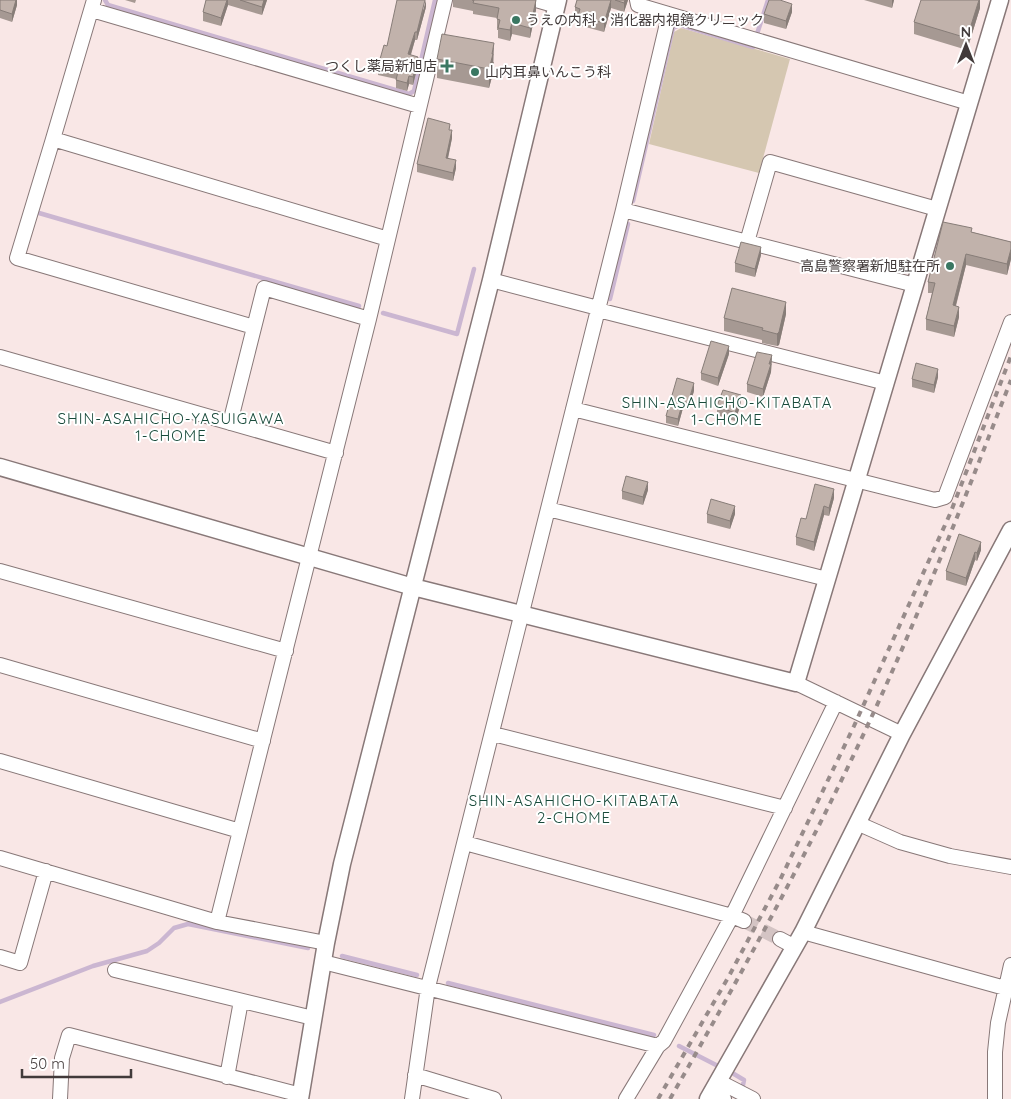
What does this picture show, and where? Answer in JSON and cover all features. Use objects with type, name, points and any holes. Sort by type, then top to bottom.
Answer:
[{"type":"street","points":[[218,922],[369,319],[444,0]]},
{"type":"street","points":[[60,1099],[62,1058],[69,1035],[301,1097],[326,943],[342,864],[491,280],[558,3],[536,0]]},
{"type":"street","points":[[637,0],[638,5],[669,15],[969,104]]},
{"type":"street","points":[[796,683],[1000,0]]},
{"type":"street","points":[[254,327],[17,258],[93,5],[419,106]]},
{"type":"street","points":[[412,1099],[428,987],[623,210],[669,15]]},
{"type":"street","points":[[53,139],[388,239]]},
{"type":"street","points":[[747,242],[770,162],[937,209]]},
{"type":"street","points":[[623,210],[915,285]]},
{"type":"street","points":[[491,280],[886,383]]},
{"type":"street","points":[[230,423],[264,288],[369,319]]},
{"type":"street","points":[[573,409],[935,500],[945,496],[1011,322]]},
{"type":"street","points":[[0,357],[336,453]]},
{"type":"street","points":[[0,467],[413,587],[796,683],[902,734]]},
{"type":"street","points":[[548,509],[827,579]]},
{"type":"street","points":[[753,1099],[716,1091],[803,932],[902,734],[1011,530]]},
{"type":"street","points":[[0,571],[286,651]]},
{"type":"street","points":[[0,665],[263,741]]},
{"type":"street","points":[[626,1099],[658,1046],[664,1041],[738,919],[785,808],[836,702]]},
{"type":"street","points":[[493,734],[785,808]]},
{"type":"street","points":[[0,761],[240,831]]},
{"type":"street","points":[[857,823],[900,842],[950,856],[1011,866]]},
{"type":"street","points":[[465,843],[738,919]]},
{"type":"street","points":[[0,858],[218,922],[326,943]]},
{"type":"street","points":[[0,957],[20,962],[46,872]]},
{"type":"street","points":[[803,932],[1005,988]]},
{"type":"street","points":[[780,939],[795,947]]},
{"type":"street","points":[[323,962],[658,1046]]},
{"type":"street","points":[[995,1099],[995,1052],[998,1023],[1011,965]]},
{"type":"street","points":[[115,970],[313,1018]]},
{"type":"street","points":[[227,1077],[242,1001]]},
{"type":"street","points":[[415,1075],[494,1099]]},
{"type":"shaded area","points":[[681,28],[790,59],[759,173],[649,144],[674,32]]},
{"type":"building","points":[[0,0],[16,0],[12,14],[0,10]]},
{"type":"building","points":[[206,0],[227,0],[221,18],[203,12]]},
{"type":"building","points":[[240,0],[264,0],[262,7]]},
{"type":"building","points":[[397,0],[425,0],[417,32],[415,32],[408,54],[418,57],[413,77],[409,76],[407,83],[396,80],[398,72],[378,66],[384,45],[387,46]]},
{"type":"building","name":"うえの内科・消化器内視鏡クリニック","points":[[474,0],[536,0],[530,28],[512,23],[510,30],[498,28],[500,20],[497,19],[499,8],[473,3]]},
{"type":"building","points":[[577,0],[611,0],[604,23],[578,16],[580,9],[575,7]]},
{"type":"building","points":[[769,0],[780,0],[792,4],[786,21],[764,14]]},
{"type":"building","points":[[921,0],[979,0],[967,38],[914,22]]},
{"type":"building","points":[[442,34],[494,43],[489,69],[437,59]]},
{"type":"building","points":[[428,118],[450,124],[449,130],[452,130],[446,158],[456,160],[453,173],[417,164]]},
{"type":"building","points":[[943,222],[972,228],[971,232],[1011,242],[1007,264],[966,254],[953,305],[959,307],[954,326],[926,319],[935,283],[928,282]]},
{"type":"building","points":[[741,242],[761,247],[755,269],[735,263]]},
{"type":"building","points":[[732,288],[786,302],[779,332],[777,334],[762,330],[763,328],[724,318]]},
{"type":"building","points":[[711,341],[729,346],[718,378],[701,373]]},
{"type":"building","points":[[757,352],[772,355],[763,389],[747,384]]},
{"type":"building","points":[[916,363],[938,369],[934,385],[912,379]]},
{"type":"building","points":[[677,378],[694,383],[688,403],[683,401],[678,419],[666,416]]},
{"type":"building","points":[[723,390],[741,395],[735,413],[717,406]]},
{"type":"building","points":[[626,476],[648,482],[643,497],[622,491]]},
{"type":"building","points":[[815,484],[834,489],[829,508],[824,506],[814,542],[796,537],[801,518],[806,519]]},
{"type":"building","points":[[711,499],[735,506],[730,521],[707,514]]},
{"type":"building","points":[[959,534],[981,542],[977,553],[975,552],[966,578],[946,571]]},
{"type":"waterway","points":[[105,0],[108,5],[409,94],[414,91],[435,0]]},
{"type":"waterway","points":[[757,34],[768,0]]},
{"type":"waterway","points":[[633,201],[673,28],[680,25],[753,47]]},
{"type":"waterway","points":[[39,213],[359,306]]},
{"type":"waterway","points":[[610,299],[628,224]]},
{"type":"waterway","points":[[383,313],[457,334],[474,269]]},
{"type":"waterway","points":[[0,1002],[93,966],[147,951],[159,943],[174,928],[188,924],[308,948]]},
{"type":"waterway","points":[[342,956],[417,975]]},
{"type":"waterway","points":[[448,983],[654,1035]]},
{"type":"waterway","points":[[679,1046],[718,1066]]},
{"type":"waterway","points":[[734,1074],[744,1080],[742,1090]]},
{"type":"tunnel","points":[[744,921],[780,939]]},
{"type":"railway","points":[[658,1099],[729,976],[780,880],[854,726],[950,514],[1011,356]]},
{"type":"railway","points":[[670,1099],[771,917],[843,778],[923,601],[1011,380]]},
{"type":"place","name":"うえの内科・消化器内視鏡クリニック","points":[[516,20]]},
{"type":"place","name":"つくし薬局新旭店","points":[[447,66]]},
{"type":"place","name":"山内耳鼻いんこう科","points":[[475,72]]},
{"type":"place","name":"高島警察署新旭駐在所","points":[[950,266]]},
{"type":"district","name":"SHIN-ASAHICHO-KITABATA 1-CHOME","points":[[727,410]]},
{"type":"district","name":"SHIN-ASAHICHO-YASUIGAWA 1-CHOME","points":[[171,426]]},
{"type":"district","name":"SHIN-ASAHICHO-KITABATA 2-CHOME","points":[[574,808]]}]
